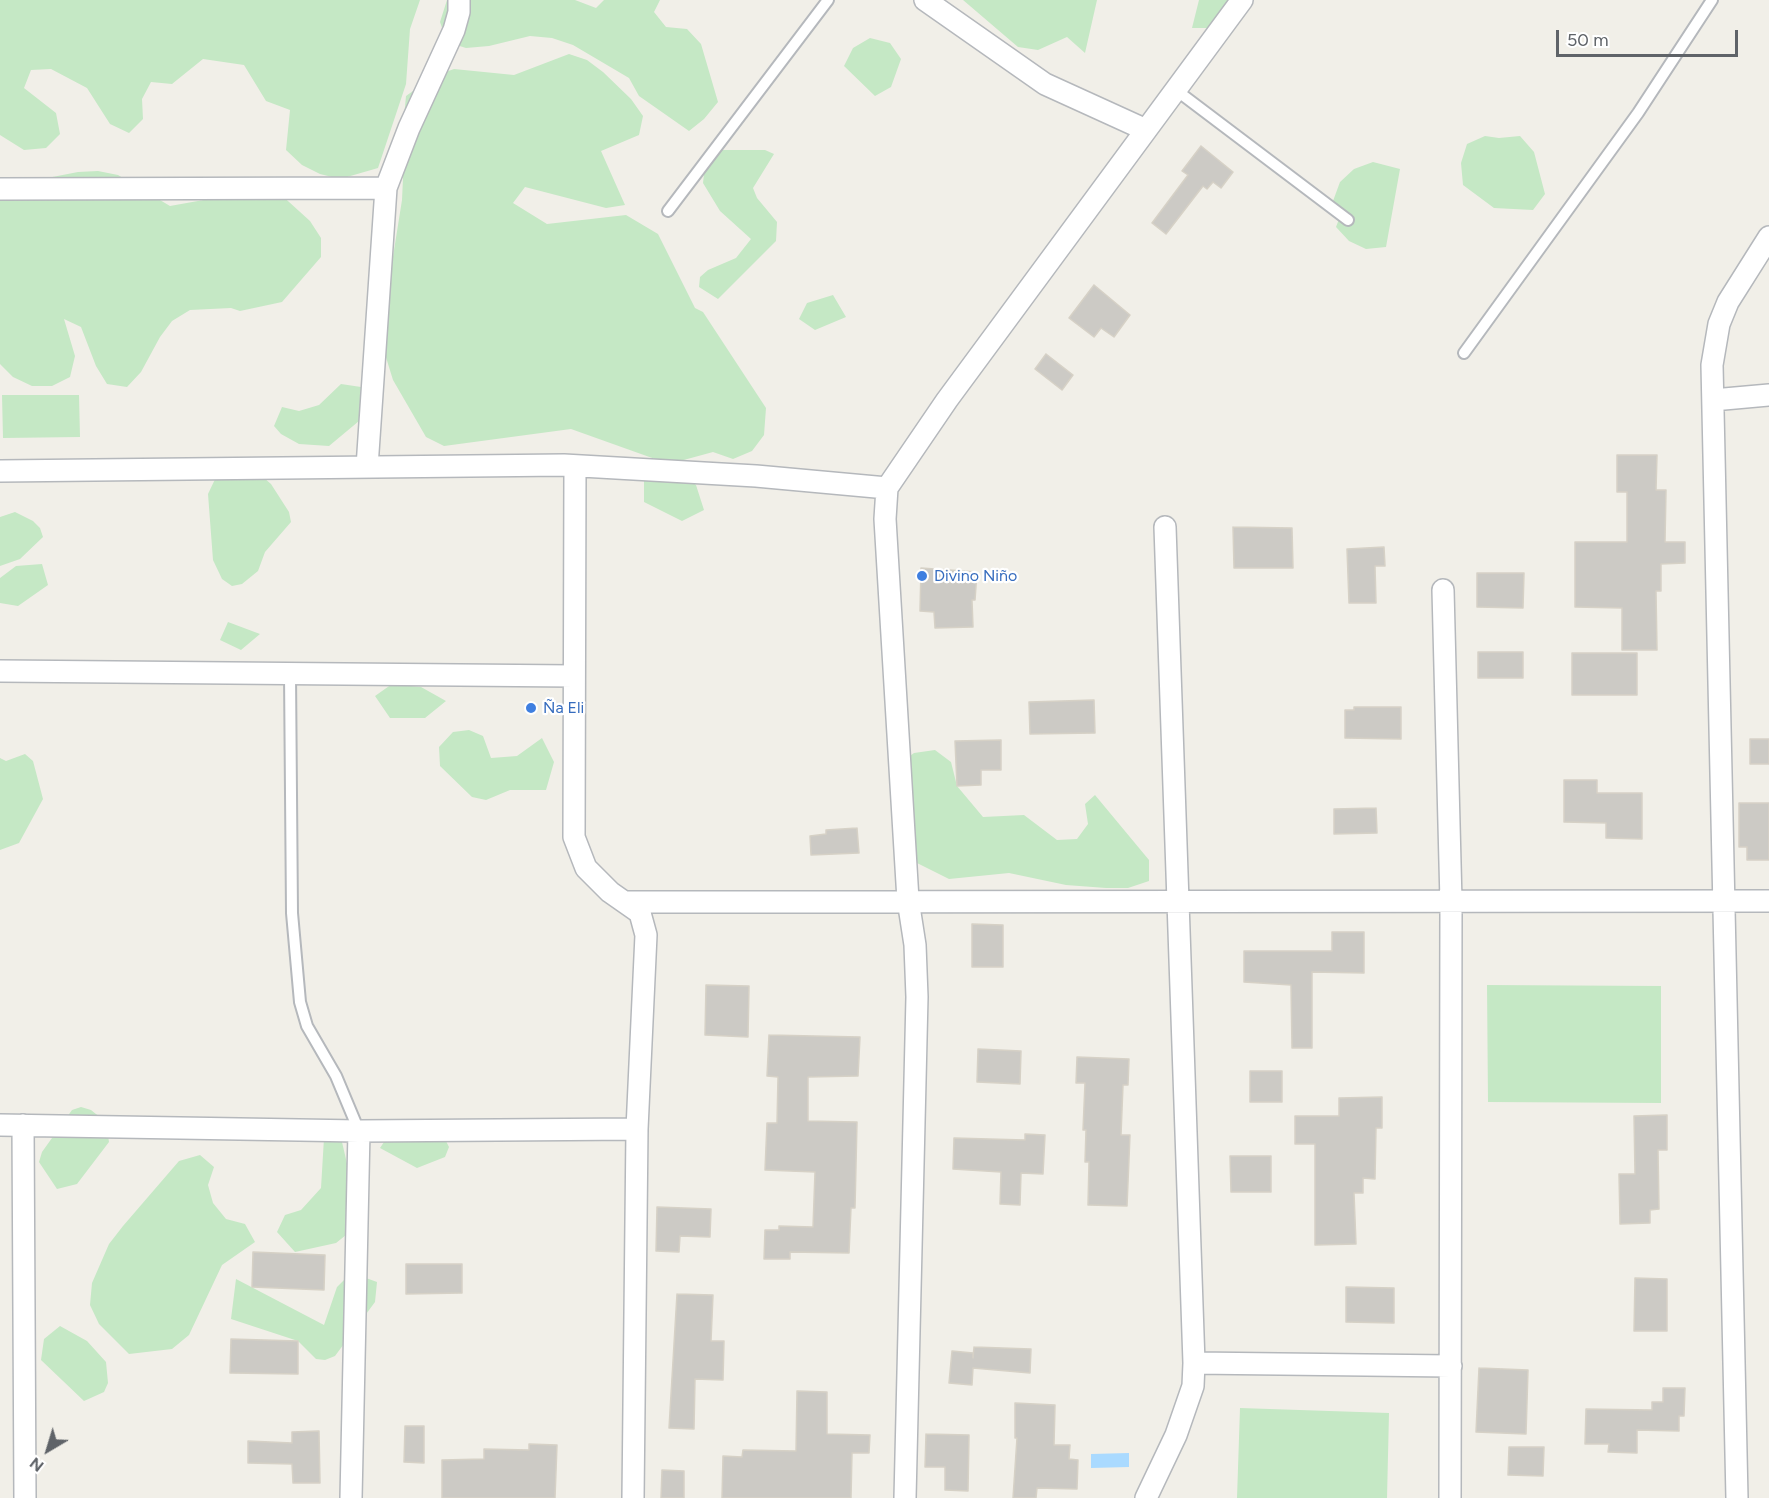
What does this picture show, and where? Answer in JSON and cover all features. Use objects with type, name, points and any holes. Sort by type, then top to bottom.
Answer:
[{"type":"street","points":[[367,467],[386,188],[409,128],[454,30],[459,12],[459,0]]},
{"type":"street","points":[[925,0],[1045,84],[1146,130]]},
{"type":"street","points":[[905,1498],[917,997],[915,945],[908,900],[885,519],[889,486],[947,400],[1242,0]]},
{"type":"street","points":[[0,189],[386,188]]},
{"type":"street","points":[[1737,1498],[1712,364],[1719,324],[1728,302],[1769,237]]},
{"type":"street","points":[[1713,400],[1769,395]]},
{"type":"street","points":[[0,471],[575,466],[889,486]]},
{"type":"street","points":[[575,466],[574,837],[579,854],[591,874],[610,892],[640,913],[646,935],[637,1129],[633,1498]]},
{"type":"street","points":[[1146,1498],[1176,1435],[1193,1386],[1194,1363],[1165,527]]},
{"type":"street","points":[[1443,590],[1451,902],[1450,1498]]},
{"type":"street","points":[[0,671],[574,676]]},
{"type":"street","points":[[627,902],[1769,901]]},
{"type":"street","points":[[0,1125],[359,1131],[637,1129]]},
{"type":"street","points":[[23,1125],[25,1498]]},
{"type":"street","points":[[351,1498],[359,1131]]},
{"type":"street","points":[[1194,1363],[1450,1366]]},
{"type":"lane","points":[[668,211],[828,0]]},
{"type":"lane","points":[[1464,352],[1638,113],[1712,0]]},
{"type":"lane","points":[[1176,90],[1348,220]]},
{"type":"lane","points":[[290,674],[292,913],[300,1002],[307,1026],[336,1076],[359,1131]]},
{"type":"green space","points":[[0,0],[420,0],[410,29],[406,84],[378,168],[340,179],[320,174],[302,165],[286,150],[290,110],[266,101],[244,65],[203,59],[172,84],[151,82],[142,99],[143,119],[129,133],[110,124],[87,88],[51,69],[31,70],[24,88],[56,113],[60,134],[46,148],[24,150],[0,135]]},
{"type":"green space","points":[[447,0],[575,0],[596,8],[604,0],[660,0],[654,12],[666,27],[687,29],[701,44],[718,102],[704,119],[689,131],[639,96],[629,78],[573,45],[552,38],[530,36],[489,46],[466,48],[447,42],[440,22]]},
{"type":"green space","points":[[963,0],[1097,0],[1085,53],[1067,37],[1038,50],[1018,47]]},
{"type":"green space","points":[[1199,0],[1233,0],[1221,28],[1192,28]]},
{"type":"green space","points":[[870,38],[890,43],[901,59],[891,87],[875,96],[844,66],[853,48]]},
{"type":"green space","points":[[569,54],[587,60],[603,72],[631,99],[643,116],[639,135],[601,151],[625,205],[606,208],[525,187],[513,203],[547,224],[626,215],[658,234],[695,308],[703,312],[766,408],[764,435],[752,451],[733,459],[713,452],[669,464],[571,429],[444,446],[426,437],[393,380],[380,338],[402,200],[403,178],[399,169],[406,96],[434,76],[454,69],[514,75]]},
{"type":"green space","points":[[1485,136],[1499,138],[1520,136],[1534,152],[1545,194],[1533,210],[1494,208],[1463,185],[1461,163],[1467,144]]},
{"type":"green space","points":[[722,150],[765,150],[774,154],[753,188],[757,198],[777,222],[776,241],[718,299],[699,287],[700,277],[708,270],[736,258],[751,239],[720,211],[703,183],[705,165]]},
{"type":"green space","points":[[1373,162],[1400,169],[1386,247],[1366,249],[1349,241],[1336,227],[1339,219],[1333,201],[1340,182],[1354,169]]},
{"type":"green space","points":[[98,171],[118,175],[170,206],[209,199],[247,182],[267,182],[310,221],[321,238],[321,257],[282,302],[240,311],[231,308],[190,310],[172,321],[160,337],[141,372],[127,387],[107,384],[96,366],[81,327],[64,319],[75,356],[70,377],[52,386],[32,386],[13,377],[0,364],[0,200],[17,188],[37,180],[78,172]]},
{"type":"green space","points":[[833,295],[846,317],[815,330],[799,319],[807,303]]},
{"type":"green space","points":[[341,384],[361,387],[359,421],[329,446],[299,444],[281,434],[274,426],[282,407],[299,411],[319,405]]},
{"type":"green space","points":[[2,395],[79,395],[80,437],[3,438]]},
{"type":"green space","points":[[249,465],[271,484],[289,512],[291,522],[265,552],[258,571],[242,584],[232,586],[222,579],[213,560],[208,494],[217,475]]},
{"type":"green space","points":[[675,469],[696,485],[704,510],[682,521],[644,502],[644,477]]},
{"type":"green space","points":[[15,512],[33,521],[40,528],[43,537],[20,559],[0,566],[0,517]]},
{"type":"green space","points":[[42,564],[48,585],[18,606],[0,603],[0,578],[16,566]]},
{"type":"green space","points":[[228,622],[260,634],[241,650],[220,640]]},
{"type":"green space","points":[[392,684],[421,687],[446,701],[425,718],[390,718],[375,696]]},
{"type":"green space","points":[[469,730],[483,736],[491,758],[517,756],[542,738],[554,762],[546,790],[510,790],[486,800],[472,797],[440,766],[439,747],[453,732]]},
{"type":"green space","points":[[935,750],[951,762],[957,786],[983,817],[1024,815],[1057,840],[1077,839],[1088,824],[1085,804],[1095,795],[1149,860],[1149,881],[1128,888],[1106,888],[1066,885],[1009,873],[949,879],[915,862],[897,765],[914,753]]},
{"type":"green space","points":[[25,754],[33,761],[43,799],[19,843],[0,850],[0,758],[6,761]]},
{"type":"green space","points":[[1487,985],[1661,986],[1661,1103],[1488,1102]]},
{"type":"green space","points":[[81,1107],[91,1110],[106,1122],[109,1142],[77,1184],[57,1189],[39,1162],[42,1152],[72,1110]]},
{"type":"green space","points":[[442,1133],[449,1147],[445,1157],[417,1168],[380,1148],[386,1139]]},
{"type":"green space","points":[[324,1138],[342,1142],[355,1198],[351,1231],[336,1243],[295,1252],[277,1232],[285,1215],[301,1210],[321,1188]]},
{"type":"green space","points":[[200,1155],[214,1167],[208,1185],[213,1203],[226,1219],[245,1224],[255,1242],[222,1265],[189,1335],[172,1349],[129,1354],[99,1324],[90,1305],[92,1283],[109,1244],[123,1226],[179,1161]]},
{"type":"green space","points":[[366,1278],[377,1282],[375,1302],[335,1356],[325,1360],[316,1359],[298,1341],[231,1319],[236,1279],[324,1325],[337,1287],[344,1280]]},
{"type":"green space","points":[[60,1326],[87,1341],[106,1362],[108,1383],[104,1392],[84,1401],[41,1360],[44,1339]]},
{"type":"green space","points":[[1240,1408],[1389,1413],[1387,1498],[1237,1498]]},
{"type":"water","points":[[1129,1453],[1129,1467],[1091,1468],[1091,1454]]},
{"type":"building","points":[[1201,146],[1233,172],[1221,188],[1213,182],[1207,189],[1203,186],[1166,234],[1152,223],[1188,175],[1182,171]]},
{"type":"building","points":[[1094,285],[1130,315],[1114,337],[1101,328],[1094,337],[1069,318]]},
{"type":"building","points":[[1046,354],[1073,375],[1062,390],[1035,369]]},
{"type":"building","points":[[1617,455],[1657,455],[1656,490],[1666,490],[1665,542],[1685,542],[1685,563],[1661,564],[1661,591],[1656,591],[1657,650],[1622,650],[1622,608],[1575,607],[1575,542],[1627,542],[1627,492],[1617,492]]},
{"type":"building","points":[[1233,527],[1292,528],[1293,568],[1234,568]]},
{"type":"building","points":[[1384,547],[1385,566],[1375,566],[1376,603],[1349,603],[1347,549]]},
{"type":"building","points":[[921,568],[977,572],[975,600],[972,600],[973,627],[935,628],[934,612],[920,611]]},
{"type":"building","points":[[1477,573],[1524,573],[1523,608],[1477,607]]},
{"type":"building","points":[[1478,652],[1523,652],[1523,678],[1478,678]]},
{"type":"building","points":[[1572,653],[1637,653],[1637,695],[1572,695]]},
{"type":"building","points":[[1094,700],[1095,733],[1030,734],[1029,702]]},
{"type":"building","points":[[1354,707],[1401,707],[1401,739],[1345,738],[1345,710],[1354,710]]},
{"type":"building","points":[[1750,739],[1769,739],[1769,764],[1750,764]]},
{"type":"building","points":[[1001,740],[1001,770],[981,770],[981,785],[957,786],[955,741]]},
{"type":"building","points":[[1564,780],[1597,780],[1597,793],[1642,793],[1642,839],[1606,838],[1606,823],[1564,822]]},
{"type":"building","points":[[1739,803],[1769,803],[1769,860],[1747,860],[1747,847],[1739,847]]},
{"type":"building","points":[[1376,808],[1377,833],[1334,834],[1334,809]]},
{"type":"building","points":[[857,828],[859,853],[811,855],[810,836],[826,834],[826,830]]},
{"type":"building","points":[[972,924],[1003,925],[1003,967],[972,967]]},
{"type":"building","points":[[1332,932],[1364,932],[1364,973],[1312,972],[1312,1048],[1292,1048],[1291,985],[1244,982],[1244,951],[1332,951]]},
{"type":"building","points":[[706,985],[749,986],[748,1037],[705,1035]]},
{"type":"building","points":[[769,1035],[860,1037],[858,1076],[808,1077],[808,1121],[857,1122],[855,1208],[851,1208],[849,1253],[790,1252],[790,1259],[764,1259],[765,1230],[779,1230],[779,1226],[813,1227],[815,1172],[765,1170],[767,1123],[777,1123],[778,1077],[767,1076]]},
{"type":"building","points":[[978,1049],[1021,1051],[1020,1084],[977,1082]]},
{"type":"building","points":[[1077,1057],[1129,1059],[1128,1085],[1123,1085],[1121,1135],[1130,1135],[1127,1206],[1088,1205],[1089,1162],[1085,1162],[1086,1130],[1083,1130],[1085,1083],[1076,1083]]},
{"type":"building","points":[[1250,1071],[1282,1071],[1282,1102],[1250,1102]]},
{"type":"building","points":[[1382,1097],[1382,1128],[1376,1128],[1375,1179],[1363,1178],[1363,1193],[1354,1193],[1356,1244],[1315,1245],[1315,1144],[1295,1144],[1295,1116],[1339,1116],[1339,1098]]},
{"type":"building","points":[[1667,1115],[1667,1150],[1658,1150],[1659,1209],[1650,1210],[1650,1223],[1620,1224],[1619,1174],[1635,1174],[1634,1116]]},
{"type":"building","points":[[1025,1134],[1045,1135],[1043,1174],[1021,1173],[1020,1205],[1000,1204],[1001,1172],[953,1169],[954,1138],[1025,1140]]},
{"type":"building","points":[[1230,1156],[1271,1156],[1271,1192],[1231,1192]]},
{"type":"building","points":[[657,1207],[711,1209],[710,1237],[680,1236],[679,1252],[656,1251]]},
{"type":"building","points":[[253,1252],[325,1255],[324,1290],[252,1287]]},
{"type":"building","points":[[406,1264],[462,1264],[462,1293],[406,1294]]},
{"type":"building","points":[[1635,1278],[1667,1279],[1667,1331],[1634,1331]]},
{"type":"building","points":[[1346,1287],[1394,1288],[1394,1323],[1346,1322]]},
{"type":"building","points":[[677,1294],[713,1295],[711,1341],[724,1341],[723,1380],[695,1379],[694,1429],[669,1428]]},
{"type":"building","points":[[231,1339],[298,1341],[298,1374],[230,1373]]},
{"type":"building","points":[[974,1347],[1031,1349],[1030,1373],[973,1368],[972,1385],[949,1383],[952,1351],[973,1353],[973,1358]]},
{"type":"building","points":[[1479,1368],[1528,1370],[1526,1434],[1476,1432]]},
{"type":"building","points":[[1663,1388],[1685,1388],[1684,1416],[1679,1416],[1679,1431],[1637,1430],[1637,1453],[1608,1452],[1609,1444],[1585,1444],[1586,1409],[1652,1410],[1652,1402],[1663,1402]]},
{"type":"building","points":[[797,1391],[827,1392],[827,1434],[870,1435],[869,1453],[852,1453],[851,1498],[722,1498],[723,1456],[742,1457],[743,1450],[796,1451]]},
{"type":"building","points":[[1015,1403],[1055,1405],[1054,1445],[1070,1445],[1069,1459],[1078,1460],[1077,1489],[1037,1488],[1036,1498],[1013,1498],[1017,1438],[1015,1438]]},
{"type":"building","points":[[405,1426],[424,1426],[424,1463],[404,1462]]},
{"type":"building","points":[[319,1431],[320,1483],[293,1483],[292,1464],[248,1463],[248,1441],[292,1443],[292,1432]]},
{"type":"building","points":[[926,1434],[969,1435],[968,1491],[945,1490],[945,1467],[925,1467]]},
{"type":"building","points":[[529,1444],[557,1445],[555,1498],[442,1498],[442,1460],[484,1459],[484,1449],[529,1450]]},
{"type":"building","points":[[1509,1447],[1544,1447],[1543,1476],[1508,1475]]},
{"type":"building","points":[[662,1470],[684,1471],[684,1498],[661,1498]]},
{"type":"place","name":"Divino Niño","points":[[922,576]]},
{"type":"place","name":"Ña Eli","points":[[531,708]]}]
